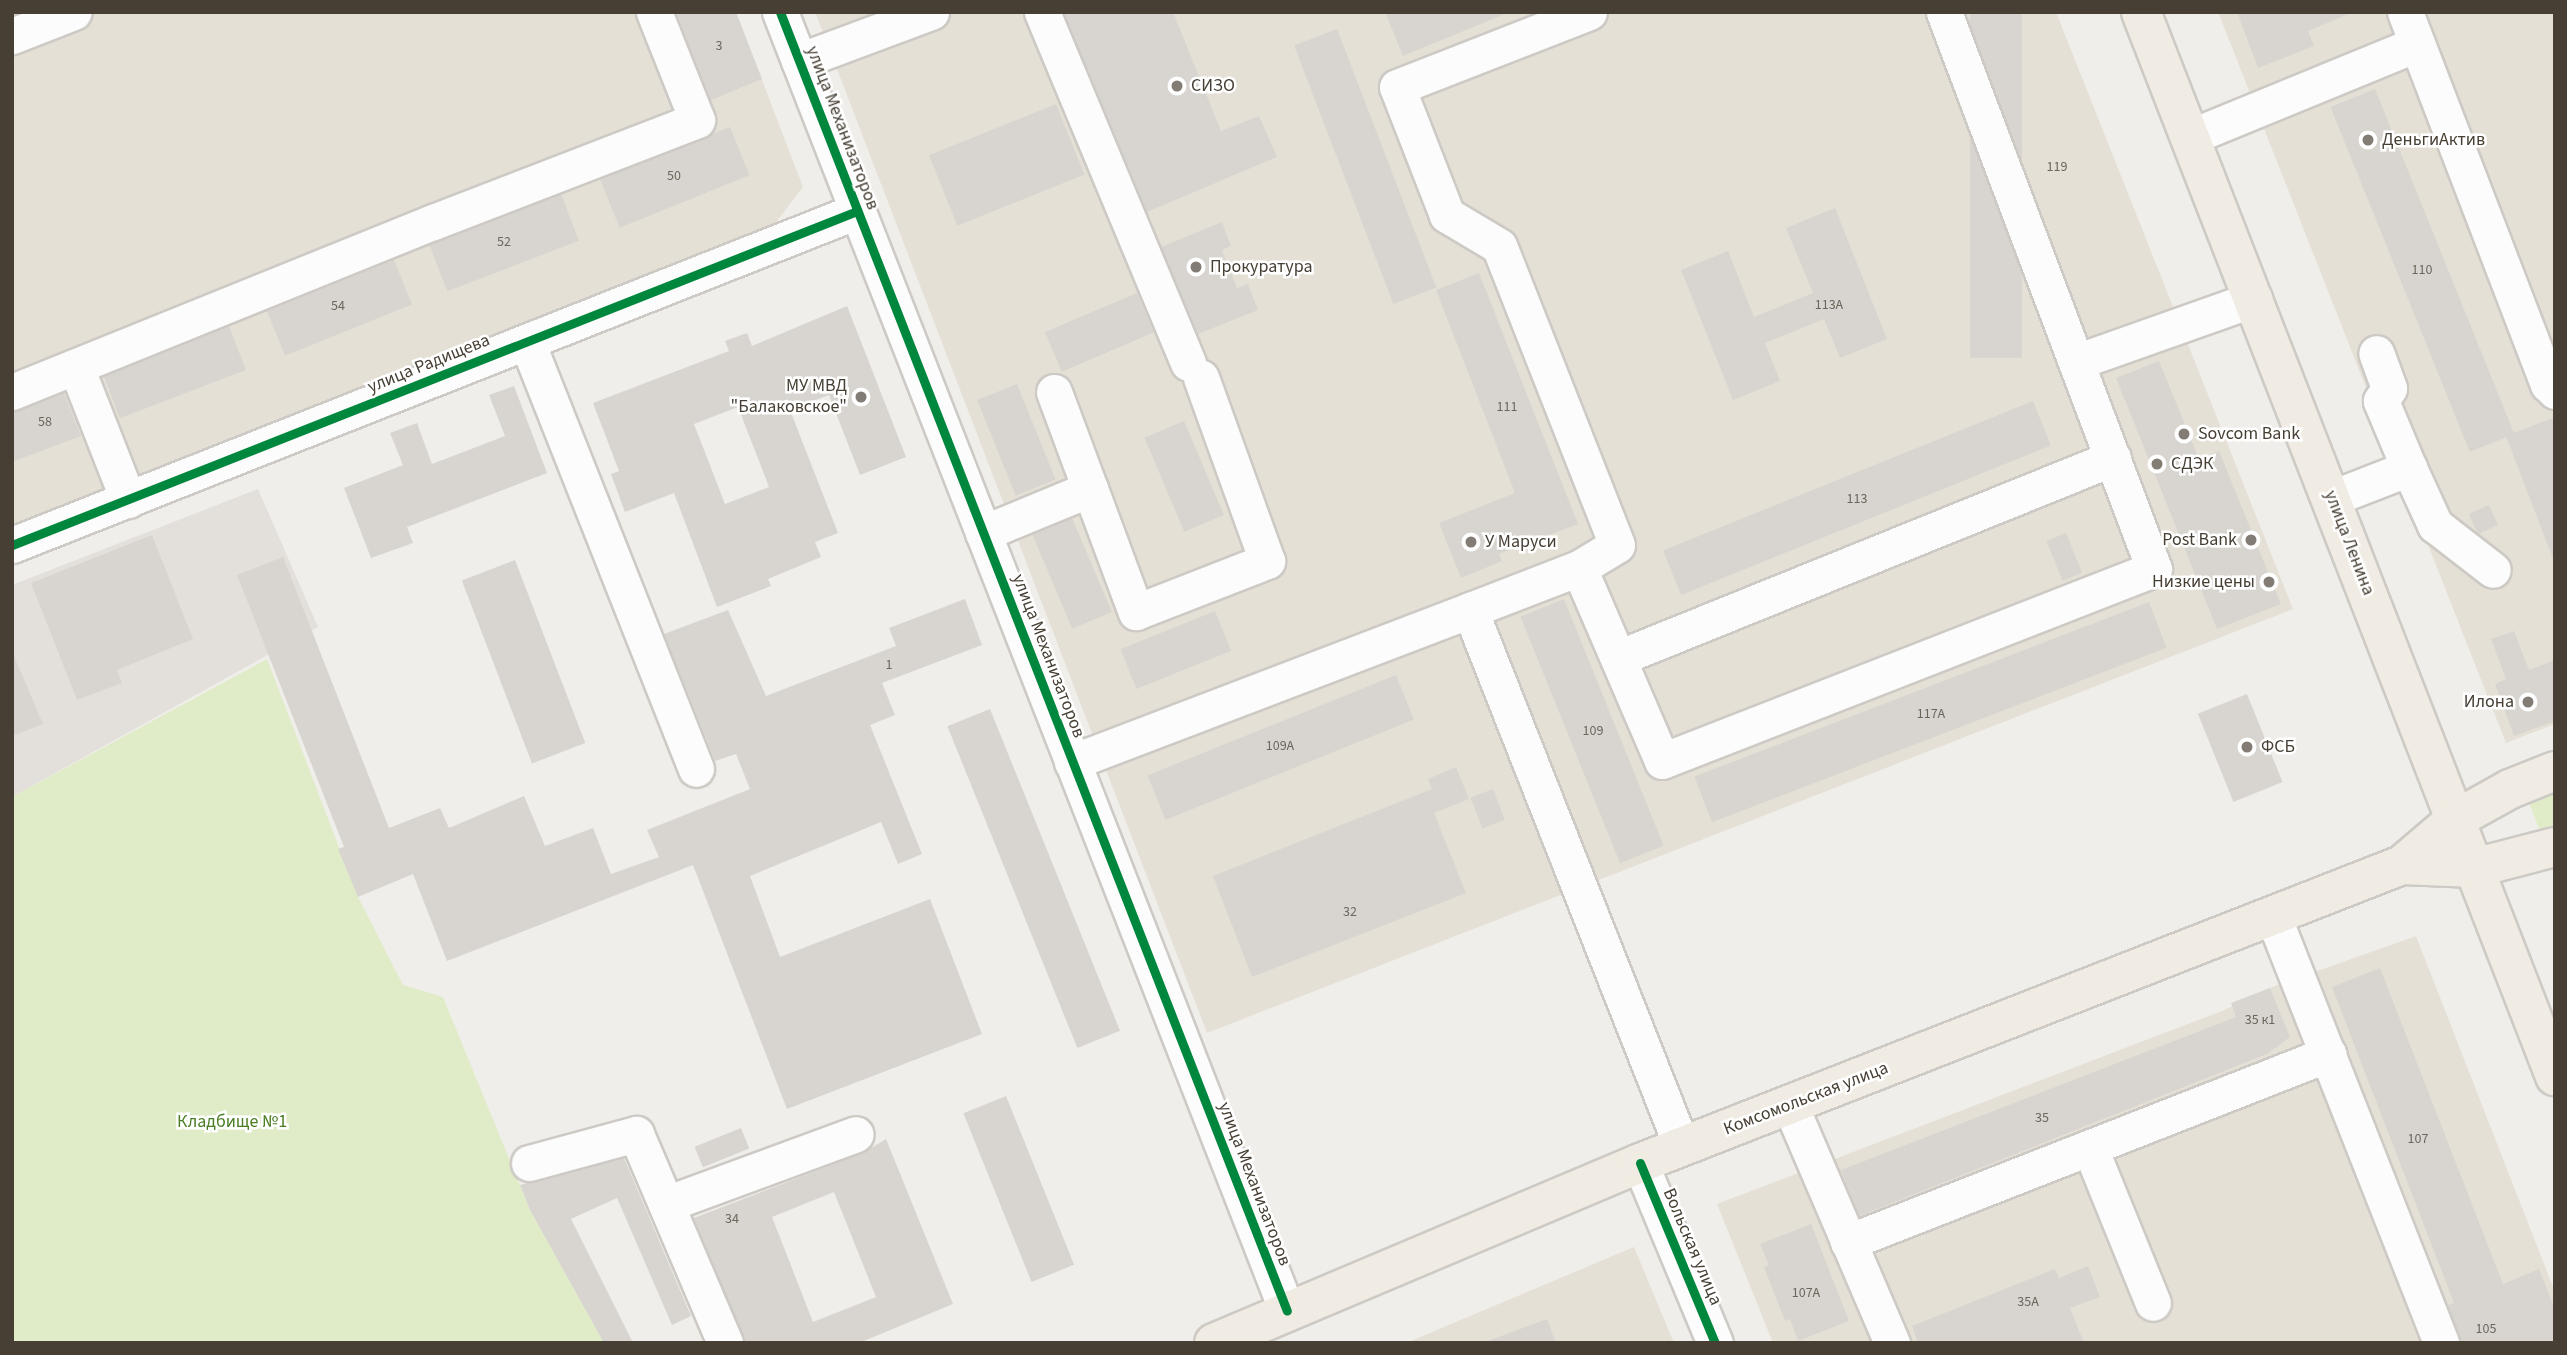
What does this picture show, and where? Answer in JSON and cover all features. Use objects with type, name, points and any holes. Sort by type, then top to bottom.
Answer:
[{"type":"main road","name":"улица Ленина","points":[[2141,12],[2555,1076]]},
{"type":"main road","name":"Комсомольская улица","points":[[1214,1343],[1640,1163],[2402,865],[2456,819],[2510,789],[2555,771]]},
{"type":"main road","name":"Комсомольская улица","points":[[2402,865],[2474,868],[2555,847]]},
{"type":"street","points":[[12,36],[74,12]]},
{"type":"street","points":[[12,392],[433,222],[697,120],[654,12]]},
{"type":"street","name":"улица Механизаторов","points":[[780,12],[1287,1311]]},
{"type":"street","points":[[799,61],[930,12]]},
{"type":"street","points":[[1042,12],[1194,370],[1268,561],[1136,612],[1054,392]]},
{"type":"street","points":[[1072,762],[1578,568],[1617,545],[1499,246],[1447,215],[1397,87],[1589,12]]},
{"type":"street","points":[[1578,568],[1662,761],[2154,569],[1944,12]]},
{"type":"street","points":[[2190,137],[2411,28],[2548,384],[2555,391]]},
{"type":"street","name":"улица Радищева","points":[[12,545],[857,211]]},
{"type":"street","points":[[2076,362],[2254,299]]},
{"type":"street","points":[[527,342],[696,769]]},
{"type":"street","points":[[2376,353],[2389,388],[2381,401],[2435,525],[2493,570]]},
{"type":"street","points":[[76,367],[128,500]]},
{"type":"street","points":[[1618,658],[2113,458]]},
{"type":"street","points":[[2332,498],[2409,468]]},
{"type":"street","points":[[983,533],[1090,489]]},
{"type":"street","points":[[1470,610],[1682,1147]]},
{"type":"street","points":[[2273,916],[2441,1343]]},
{"type":"street","points":[[1848,1242],[2328,1054]]},
{"type":"street","points":[[1790,1105],[1892,1343]]},
{"type":"street","points":[[529,1163],[636,1134],[725,1343]]},
{"type":"street","points":[[666,1204],[856,1134]]},
{"type":"street","points":[[2090,1148],[2153,1303]]},
{"type":"street","name":"Вольская улица","points":[[1640,1163],[1715,1343]]},
{"type":"shaded area","points":[[12,12],[736,12],[803,187],[774,225],[12,527]]},
{"type":"shaded area","points":[[815,12],[2056,12],[2293,609],[1207,1033]]},
{"type":"shaded area","points":[[2218,12],[2555,12],[2555,724],[2506,743]]},
{"type":"shaded area","points":[[258,489],[318,627],[12,797],[12,585]]},
{"type":"shaded area","points":[[2416,936],[2555,1292],[2555,1343],[1773,1343],[1717,1204],[2222,1011],[2270,988]]},
{"type":"shaded area","points":[[1634,1247],[1674,1343],[1406,1343]]},
{"type":"green space","name":"Кладбище №1","points":[[267,659],[358,897],[403,985],[443,997],[530,1210],[604,1343],[12,1343],[12,797]]},
{"type":"green space","points":[[2555,787],[2555,835],[2541,834],[2530,805],[2533,795]]},
{"type":"building","points":[[676,12],[736,12],[762,79],[711,100]]},
{"type":"building","points":[[1064,12],[1173,12],[1221,131],[1259,116],[1277,157],[1147,212]]},
{"type":"building","points":[[1385,12],[1507,12],[1507,13],[1403,56]]},
{"type":"building","points":[[1970,12],[2022,12],[2022,358],[1970,358]]},
{"type":"building","points":[[2237,12],[2351,13],[2308,31],[2314,46],[2258,68]]},
{"type":"building","points":[[1337,29],[1436,288],[1393,304],[1294,45]]},
{"type":"building","points":[[2375,89],[2514,434],[2470,452],[2330,107]]},
{"type":"building","points":[[1056,104],[1084,174],[957,226],[929,155]]},
{"type":"building","points":[[730,127],[749,175],[620,228],[600,179]]},
{"type":"building","points":[[561,194],[579,241],[447,291],[429,245]]},
{"type":"building","points":[[1835,208],[1887,339],[1840,358],[1824,319],[1765,343],[1780,381],[1733,400],[1681,270],[1728,251],[1754,317],[1813,293],[1786,228]]},
{"type":"building","name":"Прокуратура","points":[[1222,222],[1231,246],[1222,250],[1237,288],[1248,284],[1258,310],[1198,334],[1161,247]]},
{"type":"building","points":[[394,260],[412,305],[285,356],[267,311]]},
{"type":"building","points":[[1479,273],[1578,524],[1499,554],[1502,561],[1461,578],[1439,523],[1515,493],[1436,290]]},
{"type":"building","points":[[1137,293],[1154,333],[1062,372],[1045,332]]},
{"type":"building","points":[[847,306],[906,457],[860,475],[829,395],[790,410],[838,533],[815,542],[821,557],[768,579],[771,586],[717,607],[674,493],[625,512],[611,474],[619,471],[593,403],[729,351],[725,341],[747,333],[752,346]],"holes":[[[738,407],[769,487],[725,504],[694,424]]]},
{"type":"building","points":[[229,326],[246,370],[120,418],[103,374]]},
{"type":"building","points":[[2159,361],[2199,459],[2219,451],[2281,604],[2217,629],[2116,378]]},
{"type":"building","points":[[1017,384],[1056,479],[1016,496],[977,400]]},
{"type":"building","points":[[514,386],[547,473],[407,527],[413,543],[371,558],[344,488],[403,465],[390,433],[417,423],[432,464],[505,436],[489,395]]},
{"type":"building","points":[[64,393],[81,436],[12,462],[12,412]]},
{"type":"building","points":[[2033,401],[2051,446],[1681,595],[1663,550]]},
{"type":"building","points":[[2555,417],[2555,559],[2553,559],[2506,436]]},
{"type":"building","points":[[1184,421],[1224,515],[1184,532],[1144,438]]},
{"type":"building","points":[[2489,505],[2498,525],[2478,534],[2469,514]]},
{"type":"building","points":[[1072,518],[1112,612],[1072,629],[1032,535]]},
{"type":"building","points":[[2066,533],[2082,573],[2063,581],[2047,541]]},
{"type":"building","points":[[152,535],[193,639],[117,670],[122,683],[77,700],[31,583]]},
{"type":"building","points":[[283,557],[389,828],[440,808],[449,828],[524,796],[545,846],[593,828],[611,874],[659,857],[647,830],[750,789],[736,754],[715,761],[664,634],[728,610],[766,696],[896,646],[889,628],[965,599],[982,645],[882,683],[895,715],[870,725],[922,854],[898,864],[881,822],[750,876],[780,957],[930,899],[982,1034],[787,1109],[693,865],[447,961],[413,874],[358,897],[338,849],[344,847],[237,575]]},
{"type":"building","points":[[515,560],[585,743],[532,763],[462,580]]},
{"type":"building","points":[[1564,599],[1664,846],[1620,863],[1520,617]]},
{"type":"building","points":[[2149,602],[2167,648],[1712,822],[1694,777]]},
{"type":"building","points":[[1215,611],[1231,651],[1137,689],[1120,649]]},
{"type":"building","name":"Илона","points":[[2514,631],[2529,670],[2555,660],[2555,721],[2514,736],[2495,684],[2506,679],[2491,639]]},
{"type":"building","points":[[12,651],[43,724],[12,736]]},
{"type":"building","points":[[1396,675],[1414,720],[1165,820],[1148,775]]},
{"type":"building","points":[[2247,694],[2283,782],[2233,802],[2198,714]]},
{"type":"building","points":[[990,709],[1120,1031],[1077,1048],[947,726]]},
{"type":"building","points":[[1456,767],[1469,799],[1434,813],[1466,893],[1252,977],[1213,876],[1432,789],[1428,779]]},
{"type":"building","points":[[1493,789],[1505,820],[1482,828],[1471,798]]},
{"type":"building","points":[[2380,968],[2503,1284],[2539,1269],[2555,1309],[2555,1343],[2461,1343],[2448,1305],[2454,1303],[2332,987]]},
{"type":"building","points":[[2270,988],[2290,1037],[2267,1054],[1859,1216],[1841,1170],[2236,1017],[2231,1003]]},
{"type":"building","points":[[1006,1096],[1074,1265],[1032,1282],[963,1113]]},
{"type":"building","points":[[741,1128],[749,1148],[703,1167],[695,1147]]},
{"type":"building","points":[[886,1139],[953,1304],[859,1343],[745,1343],[694,1218],[863,1153]],"holes":[[[834,1192],[876,1297],[813,1322],[772,1217]]]},
{"type":"building","points":[[624,1158],[691,1316],[672,1325],[617,1198],[571,1219],[633,1343],[604,1343],[530,1210],[520,1185]]},
{"type":"building","points":[[1811,1224],[1849,1321],[1798,1341],[1790,1319],[1785,1321],[1764,1267],[1769,1265],[1760,1244]]},
{"type":"building","points":[[2088,1266],[2100,1297],[2070,1308],[2084,1343],[1918,1343],[1912,1326],[2055,1269],[2059,1278]]},
{"type":"building","points":[[1547,1319],[1556,1343],[1488,1341]]},
{"type":"cycle path","points":[[780,12],[1287,1311]]},
{"type":"cycle path","points":[[12,545],[857,211]]},
{"type":"cycle path","points":[[1640,1163],[1715,1343]]},
{"type":"place","name":"СИЗО","points":[[1177,86]]},
{"type":"place","name":"ДеньгиАктив","points":[[2368,140]]},
{"type":"place","name":"Прокуратура","points":[[1196,267]]},
{"type":"place","name":"МУ МВД \"Балаковское\"","points":[[861,397]]},
{"type":"place","name":"Sovcom Bank","points":[[2184,434]]},
{"type":"place","name":"СДЭК","points":[[2157,464]]},
{"type":"place","name":"Post Bank","points":[[2251,540]]},
{"type":"place","name":"У Маруси","points":[[1471,542]]},
{"type":"place","name":"Низкие цены","points":[[2269,582]]},
{"type":"place","name":"Илона","points":[[2528,702]]},
{"type":"place","name":"ФСБ","points":[[2247,747]]}]
